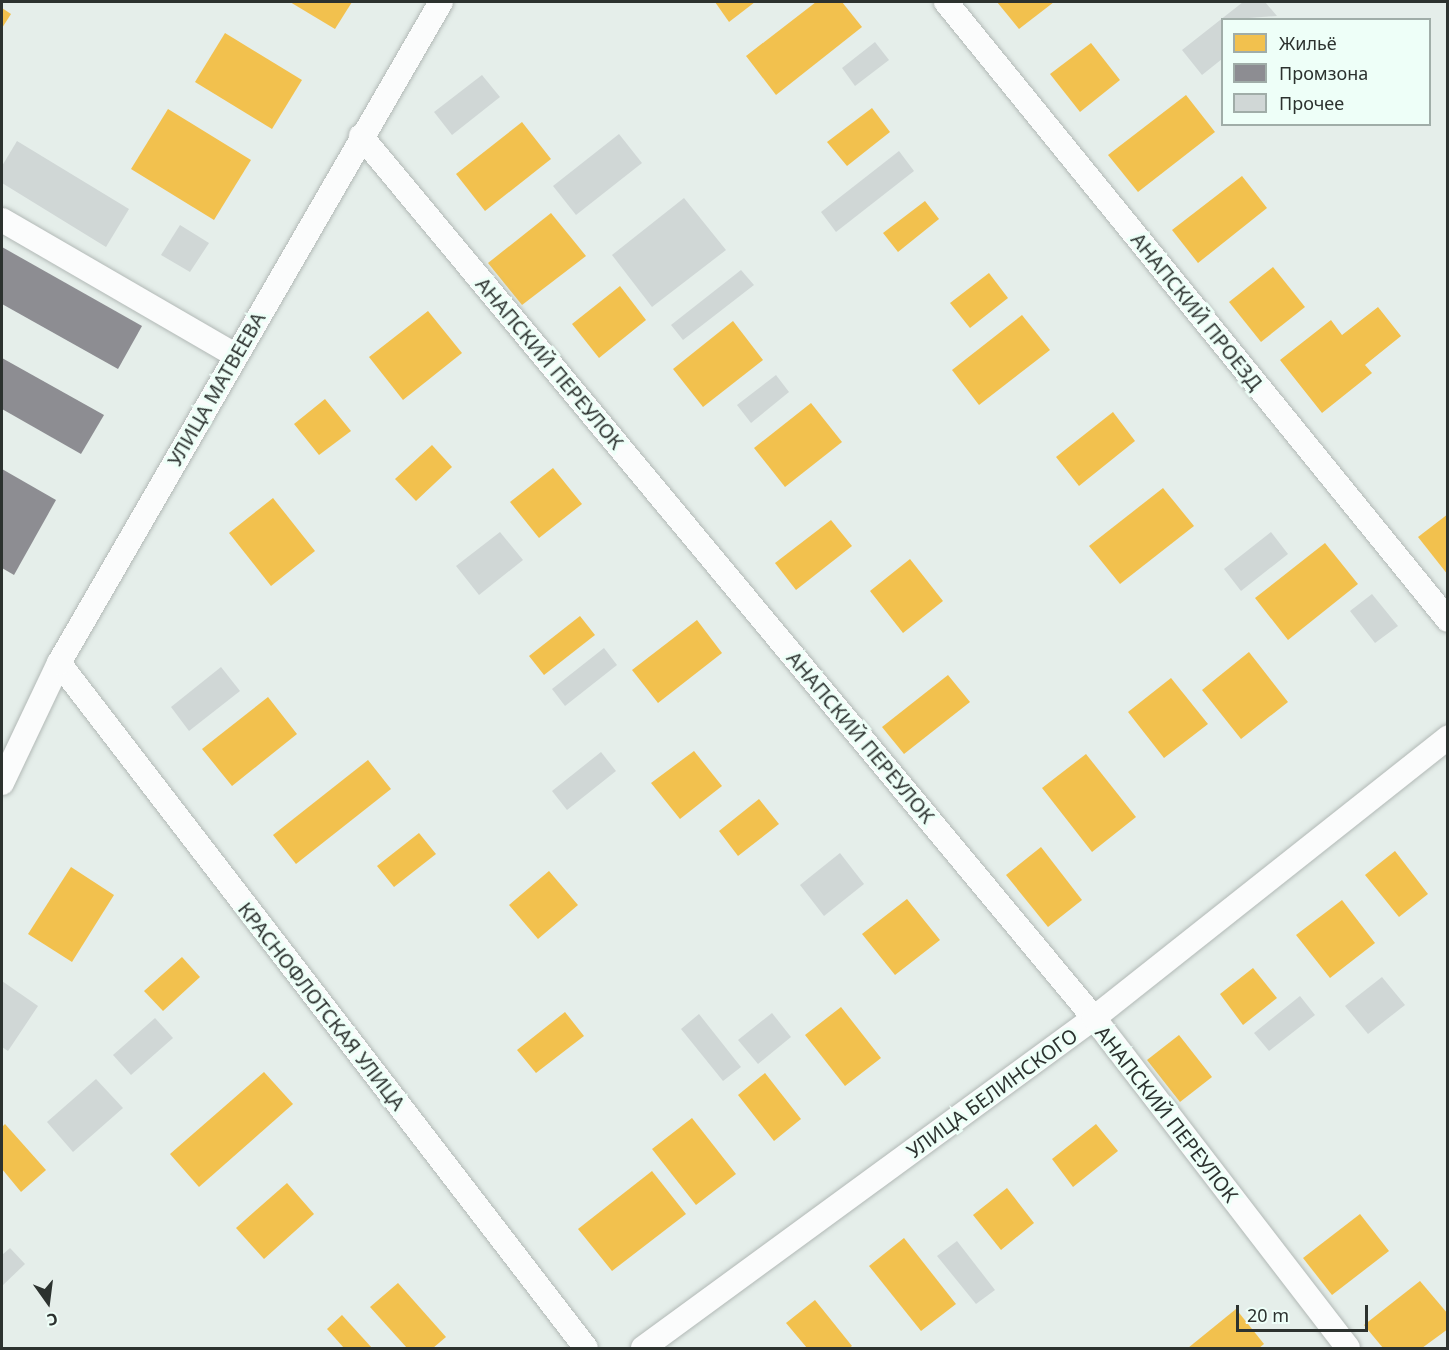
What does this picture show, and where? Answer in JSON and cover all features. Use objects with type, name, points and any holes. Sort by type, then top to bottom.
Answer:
[{"type":"lane","name":"УЛИЦА МАТВЕЕВА","points":[[2,783],[59,663],[361,136],[441,2]]},
{"type":"lane","name":"АНАПСКИЙ ПРОЕЗД","points":[[946,2],[1448,620]]},
{"type":"lane","name":"АНАПСКИЙ ПЕРЕУЛОК","points":[[361,136],[1094,1018],[1348,1348]]},
{"type":"lane","points":[[2,220],[236,355]]},
{"type":"lane","name":"КРАСНОФЛОТСКАЯ УЛИЦА","points":[[59,663],[586,1348]]},
{"type":"lane","name":"УЛИЦА БЕЛИНСКОГО","points":[[643,1348],[1094,1018],[1448,737]]},
{"type":"building: Жильё","points":[[290,2],[352,2],[335,29]]},
{"type":"building: Жильё","points":[[715,2],[755,2],[729,22]]},
{"type":"building: Жильё","points":[[816,2],[842,2],[862,27],[776,95],[746,56]]},
{"type":"building: Жильё","points":[[997,2],[1054,2],[1019,29]]},
{"type":"building: Жильё","points":[[2,8],[11,14],[2,28]]},
{"type":"building: Жильё","points":[[225,33],[302,80],[272,129],[195,82]]},
{"type":"building: Жильё","points":[[1091,43],[1120,80],[1080,112],[1050,74]]},
{"type":"building: Жильё","points":[[1186,95],[1215,132],[1138,192],[1108,155]]},
{"type":"building: Жильё","points":[[872,108],[890,132],[847,166],[827,142]]},
{"type":"building: Жильё","points":[[168,109],[251,160],[214,220],[131,169]]},
{"type":"building: Жильё","points":[[522,122],[551,159],[485,211],[456,174]]},
{"type":"building: Жильё","points":[[1242,176],[1267,208],[1198,263],[1172,230]]},
{"type":"building: Жильё","points":[[925,201],[939,219],[898,252],[883,233]]},
{"type":"building: Жильё","points":[[551,213],[586,256],[522,305],[488,263]]},
{"type":"building: Жильё","points":[[1273,267],[1305,307],[1261,342],[1229,302]]},
{"type":"building: Жильё","points":[[989,273],[1008,298],[970,328],[950,303]]},
{"type":"building: Жильё","points":[[620,286],[646,320],[599,358],[572,324]]},
{"type":"building: Жильё","points":[[1378,307],[1401,336],[1365,365],[1372,373],[1322,413],[1280,360],[1331,320],[1342,335]]},
{"type":"building: Жильё","points":[[428,311],[462,353],[403,400],[369,357]]},
{"type":"building: Жильё","points":[[1022,315],[1050,350],[979,405],[952,370]]},
{"type":"building: Жильё","points":[[733,321],[763,360],[703,407],[673,369]]},
{"type":"building: Жильё","points":[[325,399],[351,431],[319,455],[294,424]]},
{"type":"building: Жильё","points":[[811,403],[842,442],[785,487],[754,448]]},
{"type":"building: Жильё","points":[[1113,412],[1135,441],[1079,486],[1056,457]]},
{"type":"building: Жильё","points":[[432,445],[452,467],[416,501],[395,479]]},
{"type":"building: Жильё","points":[[553,468],[582,504],[539,538],[510,502]]},
{"type":"building: Жильё","points":[[1163,488],[1194,526],[1120,584],[1089,546]]},
{"type":"building: Жильё","points":[[273,498],[315,551],[271,586],[229,533]]},
{"type":"building: Жильё","points":[[1448,514],[1448,575],[1418,537]]},
{"type":"building: Жильё","points":[[831,520],[852,546],[796,590],[775,563]]},
{"type":"building: Жильё","points":[[1325,543],[1358,584],[1288,640],[1255,598]]},
{"type":"building: Жильё","points":[[910,559],[943,601],[903,633],[870,591]]},
{"type":"building: Жильё","points":[[580,616],[595,635],[544,675],[529,656]]},
{"type":"building: Жильё","points":[[697,620],[722,653],[658,703],[632,670]]},
{"type":"building: Жильё","points":[[1249,652],[1288,702],[1241,739],[1202,690]]},
{"type":"building: Жильё","points":[[948,675],[970,702],[904,754],[882,727]]},
{"type":"building: Жильё","points":[[1171,678],[1208,724],[1164,758],[1128,712]]},
{"type":"building: Жильё","points":[[268,697],[297,734],[232,786],[202,749]]},
{"type":"building: Жильё","points":[[694,751],[722,786],[680,819],[651,783]]},
{"type":"building: Жильё","points":[[1086,754],[1136,817],[1092,852],[1042,788]]},
{"type":"building: Жильё","points":[[368,760],[391,789],[296,864],[273,835]]},
{"type":"building: Жильё","points":[[759,799],[779,824],[738,856],[719,831]]},
{"type":"building: Жильё","points":[[419,833],[436,854],[394,887],[377,866]]},
{"type":"building: Жильё","points":[[1041,847],[1082,900],[1048,927],[1006,875]]},
{"type":"building: Жильё","points":[[1395,851],[1428,894],[1399,917],[1365,875]]},
{"type":"building: Жильё","points":[[71,867],[114,895],[72,962],[28,934]]},
{"type":"building: Жильё","points":[[549,871],[578,905],[538,939],[509,905]]},
{"type":"building: Жильё","points":[[907,899],[940,940],[895,975],[862,934]]},
{"type":"building: Жильё","points":[[1342,900],[1375,943],[1330,978],[1296,935]]},
{"type":"building: Жильё","points":[[182,957],[200,977],[163,1011],[144,991]]},
{"type":"building: Жильё","points":[[1253,968],[1277,998],[1243,1025],[1220,994]]},
{"type":"building: Жильё","points":[[841,1007],[881,1058],[845,1086],[805,1035]]},
{"type":"building: Жильё","points":[[565,1012],[584,1036],[536,1073],[517,1050]]},
{"type":"building: Жильё","points":[[1179,1035],[1212,1077],[1180,1102],[1147,1060]]},
{"type":"building: Жильё","points":[[264,1072],[293,1104],[199,1187],[170,1154]]},
{"type":"building: Жильё","points":[[765,1073],[801,1119],[774,1141],[738,1095]]},
{"type":"building: Жильё","points":[[692,1118],[736,1174],[696,1205],[652,1149]]},
{"type":"building: Жильё","points":[[5,1124],[46,1170],[21,1192],[2,1169],[2,1127]]},
{"type":"building: Жильё","points":[[1096,1124],[1118,1151],[1073,1187],[1052,1159]]},
{"type":"building: Жильё","points":[[652,1171],[686,1214],[612,1271],[578,1229]]},
{"type":"building: Жильё","points":[[287,1183],[314,1214],[264,1259],[236,1228]]},
{"type":"building: Жильё","points":[[1007,1188],[1034,1223],[1001,1250],[973,1215]]},
{"type":"building: Жильё","points":[[1360,1214],[1389,1251],[1332,1295],[1303,1258]]},
{"type":"building: Жильё","points":[[904,1238],[956,1304],[921,1331],[869,1266]]},
{"type":"building: Жильё","points":[[1420,1281],[1448,1314],[1448,1329],[1422,1348],[1383,1348],[1364,1325]]},
{"type":"building: Жильё","points":[[398,1283],[446,1337],[433,1348],[407,1348],[370,1307]]},
{"type":"building: Жильё","points":[[815,1300],[852,1346],[849,1348],[807,1348],[786,1323]]},
{"type":"building: Жильё","points":[[1236,1309],[1264,1344],[1259,1348],[1188,1348]]},
{"type":"building: Жильё","points":[[342,1315],[372,1348],[344,1348],[327,1329]]},
{"type":"building: Промзона","points":[[2,247],[142,326],[118,369],[2,304]]},
{"type":"building: Промзона","points":[[2,358],[104,415],[81,454],[2,409]]},
{"type":"building: Промзона","points":[[2,469],[56,500],[14,575],[2,568]]},
{"type":"building: Прочее","points":[[1243,2],[1265,2],[1277,16],[1250,18],[1223,18]]},
{"type":"building: Прочее","points":[[1221,19],[1221,60],[1202,75],[1182,50]]},
{"type":"building: Прочее","points":[[875,42],[889,60],[855,86],[842,68]]},
{"type":"building: Прочее","points":[[482,75],[500,97],[452,135],[434,112]]},
{"type":"building: Прочее","points":[[619,134],[642,163],[576,215],[553,186]]},
{"type":"building: Прочее","points":[[17,141],[129,209],[106,247],[2,183],[2,166]]},
{"type":"building: Прочее","points":[[899,151],[914,171],[836,232],[821,212]]},
{"type":"building: Прочее","points":[[684,198],[726,250],[652,307],[612,255]]},
{"type":"building: Прочее","points":[[180,225],[209,243],[190,272],[161,255]]},
{"type":"building: Прочее","points":[[741,270],[754,285],[683,340],[671,325]]},
{"type":"building: Прочее","points":[[776,375],[789,392],[751,423],[737,405]]},
{"type":"building: Прочее","points":[[500,532],[523,560],[479,595],[456,566]]},
{"type":"building: Прочее","points":[[1271,532],[1288,554],[1241,591],[1224,569]]},
{"type":"building: Прочее","points":[[1372,594],[1398,626],[1375,643],[1350,611]]},
{"type":"building: Прочее","points":[[604,648],[617,665],[565,706],[552,689]]},
{"type":"building: Прочее","points":[[221,667],[240,691],[189,731],[171,707]]},
{"type":"building: Прочее","points":[[601,752],[616,771],[567,810],[552,791]]},
{"type":"building: Прочее","points":[[840,853],[864,884],[824,916],[800,885]]},
{"type":"building: Прочее","points":[[1382,977],[1405,1005],[1368,1034],[1345,1006]]},
{"type":"building: Прочее","points":[[2,981],[38,1006],[8,1051],[2,1047]]},
{"type":"building: Прочее","points":[[1300,996],[1315,1015],[1269,1051],[1254,1033]]},
{"type":"building: Прочее","points":[[772,1013],[791,1037],[758,1064],[738,1040]]},
{"type":"building: Прочее","points":[[699,1014],[741,1067],[723,1081],[681,1029]]},
{"type":"building: Прочее","points":[[155,1018],[173,1038],[131,1075],[113,1055]]},
{"type":"building: Прочее","points":[[96,1079],[123,1108],[73,1152],[47,1122]]},
{"type":"building: Прочее","points":[[957,1241],[995,1290],[976,1304],[937,1256]]},
{"type":"building: Прочее","points":[[10,1248],[25,1264],[2,1286],[2,1255]]}]
